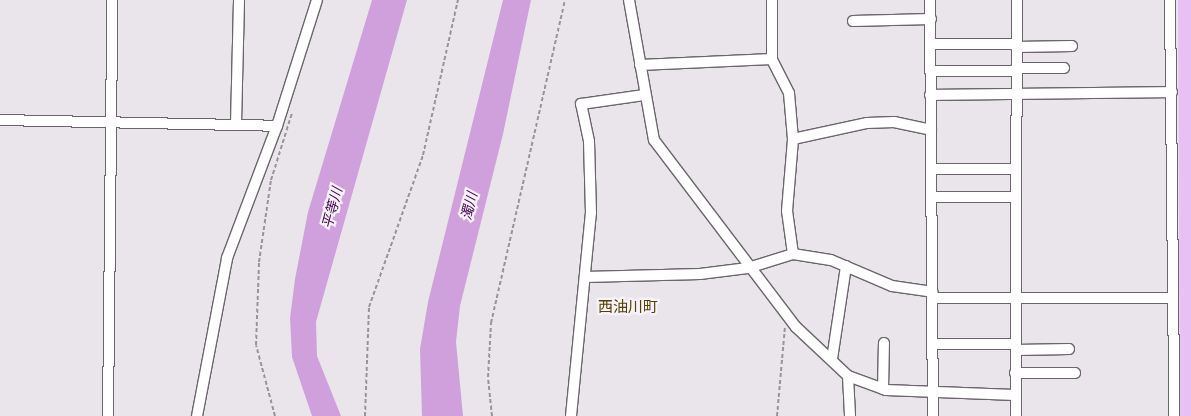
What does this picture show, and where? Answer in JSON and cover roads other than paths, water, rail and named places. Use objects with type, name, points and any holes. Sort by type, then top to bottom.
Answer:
[{"type":"street","points":[[108,416],[112,0]]},
{"type":"street","points":[[236,124],[239,0]]},
{"type":"street","points":[[197,416],[227,258],[276,126],[317,0]]},
{"type":"street","points":[[629,0],[644,95],[654,140],[748,268],[796,327],[848,376],[883,389],[926,389],[933,395],[1015,395]]},
{"type":"street","points":[[772,0],[772,59],[789,94],[793,139],[787,211],[793,254]]},
{"type":"street","points":[[930,0],[933,416]]},
{"type":"street","points":[[1016,416],[1017,0]]},
{"type":"street","points":[[1170,0],[1174,416]]},
{"type":"street","points":[[853,22],[930,19]]},
{"type":"street","points":[[930,44],[1072,46]]},
{"type":"street","points":[[640,65],[772,59]]},
{"type":"street","points":[[930,71],[1064,68]]},
{"type":"street","points":[[930,94],[1172,92]]},
{"type":"street","points":[[571,416],[591,213],[589,141],[581,104],[644,95]]},
{"type":"street","points":[[0,120],[276,126]]},
{"type":"street","points":[[793,139],[876,123],[894,122],[930,130]]},
{"type":"street","points":[[931,169],[1016,169]]},
{"type":"street","points":[[932,197],[1016,197]]},
{"type":"street","points":[[585,277],[700,274],[748,268],[793,254],[830,260],[892,286],[933,295],[1016,298],[1173,298]]},
{"type":"street","points":[[832,359],[846,266]]},
{"type":"street","points":[[883,389],[884,343]]},
{"type":"street","points":[[933,344],[1068,349]]},
{"type":"street","points":[[1015,373],[1075,373]]},
{"type":"street","points":[[848,376],[850,416]]},
{"type":"water","name":"平等川","points":[[372,0],[407,0],[316,322],[317,356],[341,416],[312,416],[292,357],[290,318],[295,279],[308,212]]},
{"type":"water","name":"濁川","points":[[503,0],[531,0],[503,134],[460,306],[456,342],[463,416],[422,416],[420,349],[428,302]]},
{"type":"district","name":"西油川町","points":[[628,308]]}]
